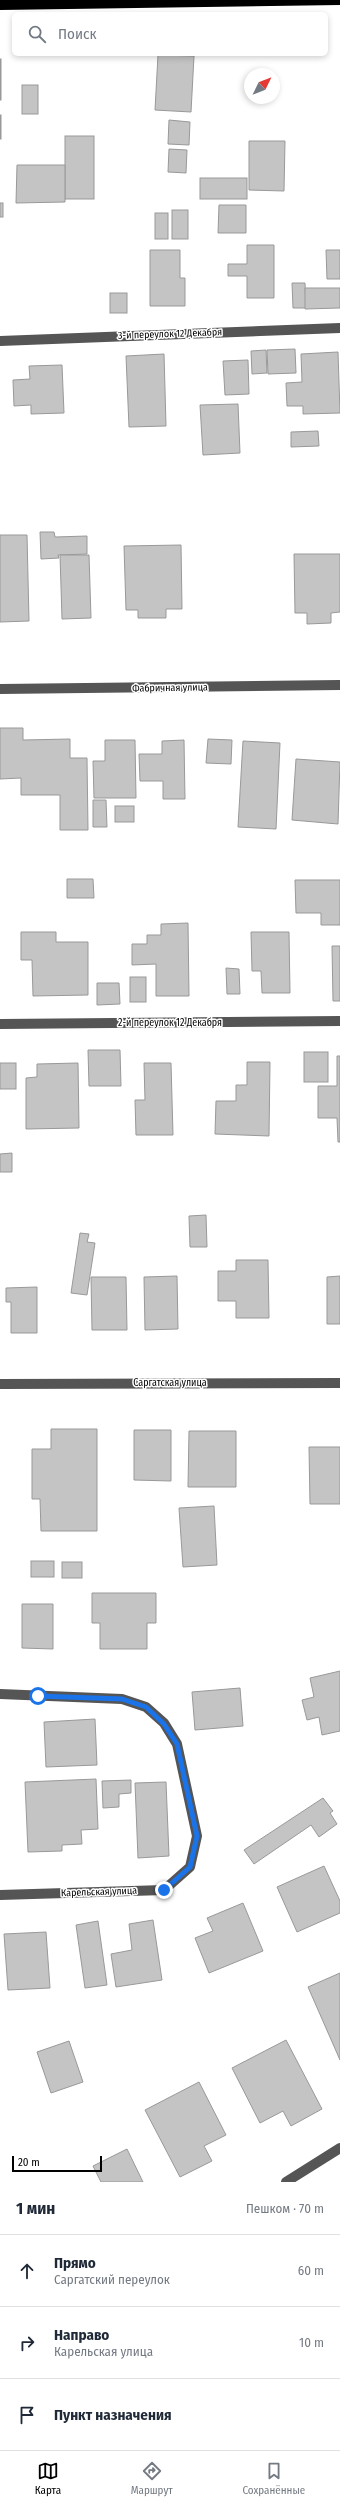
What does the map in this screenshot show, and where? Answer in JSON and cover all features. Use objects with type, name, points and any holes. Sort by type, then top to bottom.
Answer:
[{"type":"main road","points":[[0,5],[340,0]]},
{"type":"street","name":"3-й переулок 12 Декабря","points":[[0,342],[340,328]]},
{"type":"street","name":"Фабричная улица","points":[[0,689],[340,685]]},
{"type":"street","name":"2-й переулок 12 Декабря","points":[[0,1024],[340,1022]]},
{"type":"street","name":"Саргатская улица","points":[[0,1384],[340,1383]]},
{"type":"street","name":"Карельская улица","points":[[0,1694],[122,1699],[146,1707],[164,1724],[177,1744],[197,1836],[190,1867],[164,1890],[0,1895]]},
{"type":"street","points":[[286,2182],[340,2148]]},
{"type":"building","points":[[158,56],[194,56],[191,112],[155,110]]},
{"type":"building","points":[[1,59],[1,100],[0,100]]},
{"type":"building","points":[[22,85],[38,85],[38,114],[22,114]]},
{"type":"building","points":[[1,115],[1,139],[0,139]]},
{"type":"building","points":[[169,120],[190,122],[189,145],[168,144]]},
{"type":"building","points":[[65,136],[94,136],[94,199],[65,199]]},
{"type":"building","points":[[249,141],[285,141],[284,191],[249,190]]},
{"type":"building","points":[[169,149],[187,150],[186,173],[168,172]]},
{"type":"building","points":[[17,165],[65,165],[65,202],[16,203]]},
{"type":"building","points":[[200,178],[247,178],[247,199],[200,199]]},
{"type":"building","points":[[0,203],[3,203],[3,217],[0,217]]},
{"type":"building","points":[[219,205],[246,205],[246,233],[218,233]]},
{"type":"building","points":[[172,210],[188,210],[188,239],[172,239]]},
{"type":"building","points":[[155,213],[168,213],[168,239],[155,239]]},
{"type":"building","points":[[247,245],[274,245],[274,298],[247,298],[247,276],[228,276],[228,264],[247,264]]},
{"type":"building","points":[[150,250],[180,250],[180,278],[185,278],[185,306],[150,306]]},
{"type":"building","points":[[326,250],[340,250],[340,279],[327,279]]},
{"type":"building","points":[[292,283],[305,283],[306,308],[293,308]]},
{"type":"building","points":[[305,288],[340,288],[340,308],[305,309]]},
{"type":"building","points":[[110,293],[127,293],[127,313],[110,313]]},
{"type":"building","points":[[295,349],[296,373],[268,374],[267,350]]},
{"type":"building","points":[[266,350],[267,373],[252,374],[251,351]]},
{"type":"building","points":[[338,352],[340,413],[303,414],[303,406],[287,406],[286,383],[302,382],[301,354]]},
{"type":"building","points":[[164,354],[166,426],[129,427],[126,356]]},
{"type":"building","points":[[248,360],[249,394],[225,395],[223,361]]},
{"type":"building","points":[[62,365],[64,413],[31,414],[31,405],[14,406],[13,380],[30,379],[29,366]]},
{"type":"building","points":[[238,404],[240,453],[203,455],[200,405]]},
{"type":"building","points":[[318,431],[319,446],[291,447],[291,432]]},
{"type":"building","points":[[40,532],[54,532],[55,537],[87,536],[87,554],[58,555],[59,558],[41,559]]},
{"type":"building","points":[[0,535],[27,535],[29,621],[0,622]]},
{"type":"building","points":[[181,545],[182,609],[166,609],[166,618],[138,618],[138,610],[126,610],[124,546]]},
{"type":"building","points":[[294,554],[340,554],[340,612],[331,613],[331,623],[307,624],[307,613],[295,613]]},
{"type":"building","points":[[60,555],[89,555],[91,618],[62,619]]},
{"type":"building","points":[[0,728],[23,728],[23,740],[70,739],[70,758],[87,758],[88,830],[60,830],[60,795],[21,795],[21,778],[0,779]]},
{"type":"building","points":[[208,739],[232,740],[231,764],[206,763]]},
{"type":"building","points":[[105,740],[135,740],[136,798],[94,798],[93,761],[105,761]]},
{"type":"building","points":[[184,740],[185,799],[163,799],[163,781],[140,781],[139,754],[162,754],[162,741]]},
{"type":"building","points":[[243,741],[280,743],[276,829],[238,827]]},
{"type":"building","points":[[296,759],[340,762],[338,824],[292,820]]},
{"type":"building","points":[[93,800],[106,800],[107,827],[93,827]]},
{"type":"building","points":[[115,806],[134,806],[134,822],[115,822]]},
{"type":"building","points":[[67,879],[93,879],[94,898],[67,898]]},
{"type":"building","points":[[295,880],[340,880],[340,925],[321,925],[321,913],[296,913]]},
{"type":"building","points":[[188,923],[189,996],[156,996],[156,964],[132,965],[132,944],[147,944],[147,935],[161,935],[161,924]]},
{"type":"building","points":[[21,932],[56,932],[56,942],[88,942],[88,995],[33,996],[32,960],[21,960]]},
{"type":"building","points":[[251,932],[289,932],[290,993],[262,993],[261,971],[252,971]]},
{"type":"building","points":[[332,946],[340,946],[340,1001],[333,1001]]},
{"type":"building","points":[[226,968],[239,969],[240,994],[227,994]]},
{"type":"building","points":[[130,977],[146,977],[146,1002],[130,1002]]},
{"type":"building","points":[[97,983],[119,983],[120,1004],[97,1005]]},
{"type":"building","points":[[88,1050],[120,1050],[121,1086],[89,1086]]},
{"type":"building","points":[[304,1052],[328,1052],[328,1082],[304,1082]]},
{"type":"building","points":[[337,1056],[340,1056],[340,1142],[338,1142],[337,1118],[318,1118],[318,1086],[337,1086]]},
{"type":"building","points":[[247,1062],[270,1062],[269,1136],[215,1134],[216,1101],[236,1101],[236,1085],[247,1085]]},
{"type":"building","points":[[0,1063],[16,1063],[16,1089],[0,1089]]},
{"type":"building","points":[[78,1063],[79,1128],[26,1129],[26,1078],[37,1077],[37,1064]]},
{"type":"building","points":[[144,1063],[171,1063],[173,1135],[136,1135],[135,1100],[145,1100]]},
{"type":"building","points":[[12,1153],[12,1172],[0,1172],[0,1154]]},
{"type":"building","points":[[206,1215],[207,1247],[190,1247],[189,1216]]},
{"type":"building","points":[[80,1233],[89,1234],[87,1242],[95,1243],[87,1295],[71,1293]]},
{"type":"building","points":[[236,1260],[268,1260],[269,1318],[236,1318],[236,1301],[218,1301],[218,1271],[236,1271]]},
{"type":"building","points":[[177,1276],[178,1329],[145,1330],[144,1277]]},
{"type":"building","points":[[340,1276],[340,1324],[327,1324],[327,1277]]},
{"type":"building","points":[[91,1277],[126,1277],[127,1330],[92,1330]]},
{"type":"building","points":[[37,1287],[37,1333],[11,1333],[11,1302],[6,1302],[6,1288]]},
{"type":"building","points":[[51,1429],[97,1429],[97,1531],[41,1531],[40,1499],[32,1499],[32,1449],[51,1449]]},
{"type":"building","points":[[134,1430],[171,1430],[171,1481],[134,1480]]},
{"type":"building","points":[[189,1431],[236,1431],[236,1487],[188,1487]]},
{"type":"building","points":[[309,1447],[340,1447],[340,1504],[310,1504]]},
{"type":"building","points":[[214,1506],[217,1565],[183,1567],[179,1508]]},
{"type":"building","points":[[31,1561],[54,1561],[54,1577],[31,1577]]},
{"type":"building","points":[[62,1562],[82,1562],[82,1578],[62,1578]]},
{"type":"building","points":[[92,1593],[156,1593],[156,1623],[147,1623],[147,1649],[100,1649],[100,1623],[92,1623]]},
{"type":"building","points":[[22,1604],[53,1604],[53,1649],[22,1648]]},
{"type":"building","points":[[340,1671],[340,1731],[322,1735],[319,1717],[307,1720],[302,1700],[314,1697],[310,1678]]},
{"type":"building","points":[[240,1688],[243,1726],[195,1730],[192,1692]]},
{"type":"building","points":[[95,1719],[97,1765],[46,1767],[44,1722]]},
{"type":"building","points":[[96,1779],[98,1829],[81,1830],[82,1844],[62,1845],[62,1851],[28,1852],[25,1782]]},
{"type":"building","points":[[131,1780],[131,1793],[119,1794],[119,1807],[103,1808],[102,1781]]},
{"type":"building","points":[[166,1782],[169,1856],[138,1858],[135,1783]]},
{"type":"building","points":[[323,1798],[333,1811],[330,1813],[337,1824],[319,1837],[311,1825],[254,1864],[244,1850]]},
{"type":"building","points":[[324,1866],[340,1901],[340,1913],[297,1932],[277,1887]]},
{"type":"building","points":[[243,1903],[263,1951],[209,1973],[195,1938],[213,1931],[207,1918]]},
{"type":"building","points":[[153,1920],[162,1980],[116,1987],[111,1954],[132,1950],[129,1924]]},
{"type":"building","points":[[98,1921],[107,1985],[85,1988],[76,1925]]},
{"type":"building","points":[[46,1932],[50,1988],[8,1990],[4,1934]]},
{"type":"building","points":[[340,1973],[340,2060],[308,1987]]},
{"type":"building","points":[[286,2040],[322,2109],[291,2126],[283,2111],[260,2123],[232,2068]]},
{"type":"building","points":[[69,2041],[83,2082],[51,2093],[37,2052]]},
{"type":"building","points":[[199,2082],[226,2135],[204,2146],[212,2161],[180,2177],[145,2110]]},
{"type":"building","points":[[127,2149],[143,2182],[101,2182],[93,2166]]},
{"type":"route","points":[[38,1696],[122,1699],[146,1707],[164,1724],[177,1744],[197,1836],[190,1867],[164,1890]]}]
